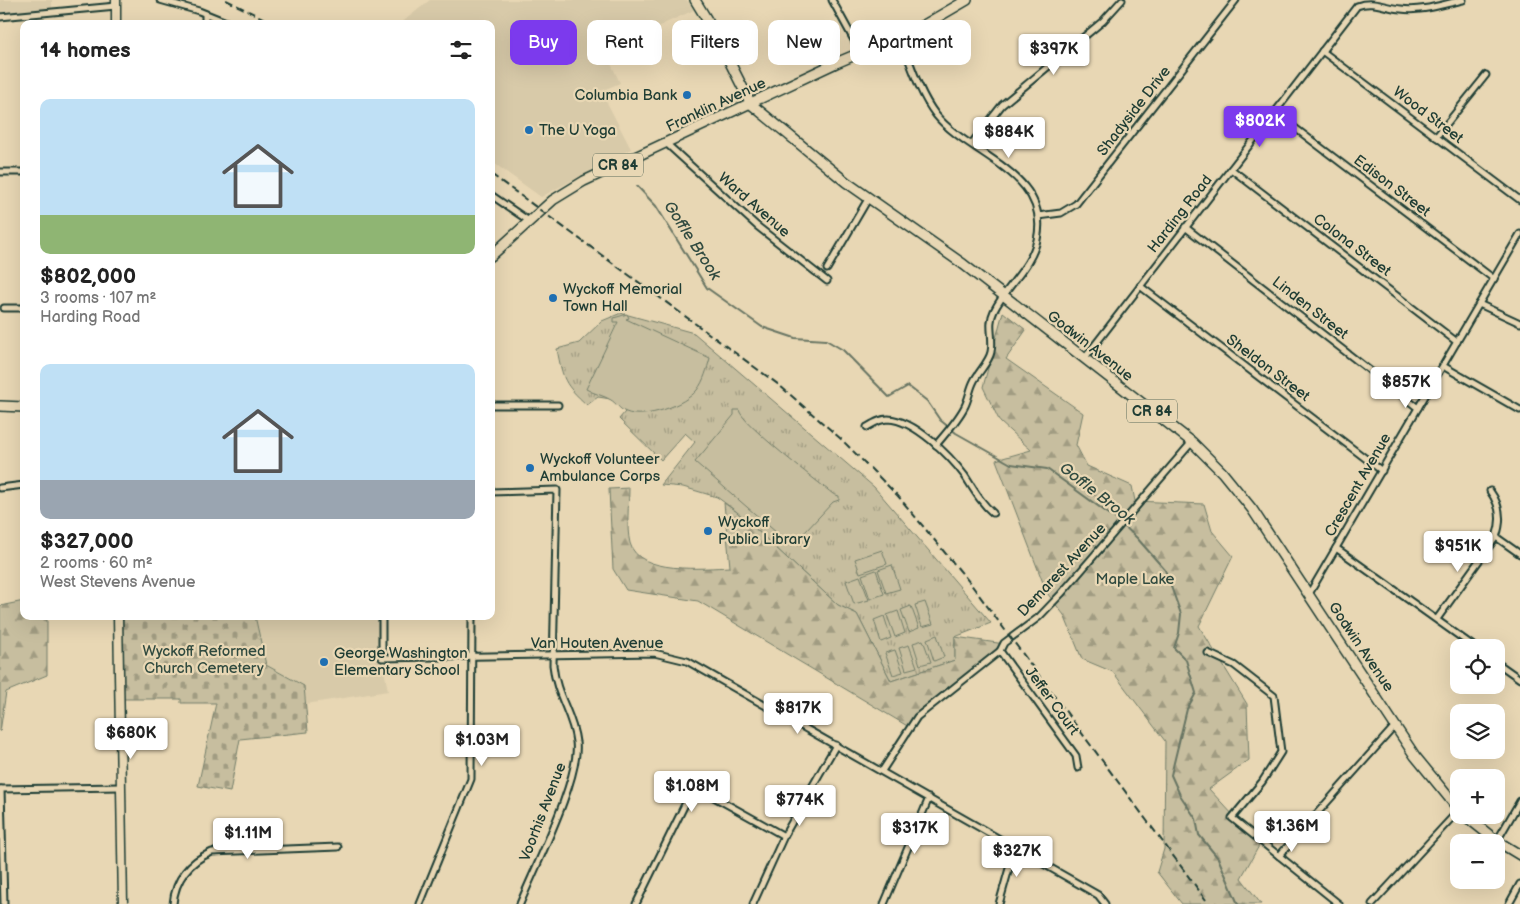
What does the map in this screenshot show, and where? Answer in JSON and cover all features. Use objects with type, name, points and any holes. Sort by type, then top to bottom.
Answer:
[{"type":"main road","name":"Godwin Avenue","points":[[695,0],[715,32],[751,104],[868,199],[959,261],[1192,442],[1240,492],[1430,777],[1450,800]]},
{"type":"main road","name":"Franklin Avenue","points":[[933,20],[967,0]]},
{"type":"main road","points":[[116,3],[116,20]]},
{"type":"main road","name":"Franklin Avenue","points":[[495,252],[529,221],[572,187],[850,58]]},
{"type":"main road","points":[[0,406],[20,407]]},
{"type":"main road","points":[[118,620],[123,904]]},
{"type":"main road","points":[[1476,824],[1489,834]]},
{"type":"main road","points":[[1505,845],[1520,855]]},
{"type":"street","points":[[160,0],[221,20]]},
{"type":"street","points":[[832,0],[850,33]]},
{"type":"street","points":[[972,143],[1002,106],[1104,21],[1122,0]]},
{"type":"street","name":"Shadyside Drive","points":[[1038,216],[1061,213],[1076,204],[1236,0]]},
{"type":"street","name":"Harding Road","points":[[1084,358],[1355,8],[1363,2],[1374,2],[1389,7],[1411,10],[1463,0]]},
{"type":"street","points":[[0,16],[116,3]]},
{"type":"street","points":[[205,14],[205,20]]},
{"type":"street","name":"Wood Street","points":[[1322,51],[1520,200]]},
{"type":"street","points":[[911,65],[923,95],[936,115],[1020,180],[1031,196],[1038,216],[1038,239],[1034,250],[991,319],[992,346],[988,359],[972,383],[961,413],[936,445]]},
{"type":"street","points":[[1436,137],[1486,75]]},
{"type":"street","name":"Edison Street","points":[[1274,112],[1494,279]]},
{"type":"street","name":"Ward Avenue","points":[[667,144],[757,226],[827,282]]},
{"type":"street","name":"Colona Street","points":[[1231,169],[1457,342]]},
{"type":"street","points":[[0,172],[20,172]]},
{"type":"street","points":[[495,198],[529,221]]},
{"type":"street","points":[[827,269],[868,199]]},
{"type":"street","name":"Linden Street","points":[[1185,228],[1418,408]]},
{"type":"street","name":"Crescent Avenue","points":[[1309,594],[1520,234]]},
{"type":"street","name":"Sheldon Street","points":[[1140,286],[1382,471]]},
{"type":"street","points":[[1479,304],[1520,323]]},
{"type":"street","points":[[4,308],[20,308]]},
{"type":"street","points":[[1443,366],[1520,410]]},
{"type":"street","points":[[495,405],[558,405]]},
{"type":"street","points":[[867,427],[882,419],[896,420],[918,430],[952,461],[980,500],[993,514]]},
{"type":"street","name":"Demarest Avenue","points":[[882,771],[917,717],[1000,651],[1004,643],[1039,616],[1061,594],[1192,442]]},
{"type":"street","points":[[0,488],[20,486]]},
{"type":"street","name":"Voorhis Avenue","points":[[495,492],[557,490],[554,655],[557,689],[575,733],[576,766],[520,904]]},
{"type":"street","points":[[1437,619],[1496,537],[1499,529],[1499,511],[1490,491]]},
{"type":"street","points":[[1496,537],[1520,554]]},
{"type":"street","points":[[1336,548],[1464,639]]},
{"type":"street","name":"Van Houten Avenue","points":[[382,620],[382,658],[654,653],[677,657],[882,771],[1098,895],[1104,904]]},
{"type":"street","points":[[420,904],[471,779],[472,620]]},
{"type":"street","name":"Jeffer Court","points":[[1000,651],[1076,756],[1078,768]]},
{"type":"street","points":[[1208,653],[1234,665],[1274,696],[1281,752],[1262,782],[1232,818],[1339,904]]},
{"type":"street","points":[[1505,668],[1520,679]]},
{"type":"street","points":[[1280,856],[1396,725]]},
{"type":"street","points":[[753,904],[784,836],[836,745]]},
{"type":"street","points":[[636,904],[694,786],[784,836]]},
{"type":"street","points":[[4,904],[1,789],[120,787]]},
{"type":"street","points":[[884,904],[928,798]]},
{"type":"street","points":[[1501,834],[1520,801]]},
{"type":"street","points":[[1372,904],[1450,820]]},
{"type":"street","points":[[173,904],[175,890],[184,872],[197,860],[212,852],[338,847]]},
{"type":"street","points":[[999,904],[1015,847]]},
{"type":"street","points":[[1509,904],[1520,884]]},
{"type":"shaded area","points":[[0,0],[52,0],[52,11],[0,15]]},
{"type":"shaded area","points":[[430,0],[687,0],[694,10],[662,25],[662,20],[587,20],[587,65],[612,65],[620,83],[601,91],[631,149],[541,197],[495,164],[495,20],[405,20]]},
{"type":"shaded area","name":"George Washington Elementary School","points":[[256,620],[382,620],[382,658],[388,691],[306,704],[304,686],[266,665]]},
{"type":"green space","name":"Maple Lake","points":[[1003,312],[1026,330],[1006,359],[1083,413],[1076,445],[1087,466],[1132,486],[1135,501],[1204,504],[1212,531],[1233,556],[1199,626],[1247,704],[1249,760],[1209,789],[1260,844],[1241,878],[1261,904],[1182,904],[1157,872],[1164,849],[1165,741],[1113,672],[1082,659],[1064,615],[1047,593],[996,460],[1031,450],[1000,422],[983,387]]},
{"type":"green space","points":[[621,313],[694,333],[874,487],[991,623],[955,637],[955,660],[891,681],[857,614],[838,605],[737,512],[717,497],[683,487],[661,485],[695,442],[685,433],[661,460],[619,419],[625,412],[611,399],[598,397],[587,405],[573,392],[563,375],[557,349],[579,343],[602,321]]},
{"type":"green space","points":[[627,314],[629,318],[626,319],[710,358],[702,383],[691,396],[664,410],[653,413],[634,414],[624,411],[611,400],[586,389],[618,322],[614,322],[614,318]]},
{"type":"green space","points":[[734,410],[739,410],[743,417],[766,439],[833,494],[839,496],[839,500],[833,502],[792,546],[695,462],[734,415]]},
{"type":"green space","points":[[629,488],[628,523],[630,543],[636,553],[645,560],[659,565],[674,567],[730,567],[724,503],[737,512],[838,605],[857,614],[891,681],[955,660],[955,637],[1005,644],[909,727],[698,601],[626,590],[613,569],[609,489]]},
{"type":"green space","points":[[882,550],[887,564],[860,573],[855,559]]},
{"type":"green space","points":[[892,565],[900,589],[886,593],[878,570]]},
{"type":"green space","points":[[876,570],[884,594],[870,599],[862,575]]},
{"type":"green space","points":[[860,576],[869,600],[854,604],[846,581]]},
{"type":"green space","points":[[20,602],[20,620],[47,620],[47,675],[6,692],[0,732],[0,606]]},
{"type":"green space","points":[[925,602],[933,624],[922,627],[915,605]]},
{"type":"green space","points":[[911,606],[919,628],[909,632],[901,610]]},
{"type":"green space","points":[[898,611],[905,633],[895,637],[887,615]]},
{"type":"green space","points":[[884,616],[891,638],[881,642],[874,620]]},
{"type":"green space","name":"Wyckoff Reformed Church Cemetery","points":[[123,620],[256,620],[266,665],[304,686],[308,732],[240,739],[230,792],[198,786],[216,703],[181,703],[181,699],[121,699]]},
{"type":"green space","points":[[937,635],[944,657],[934,661],[927,639]]},
{"type":"green space","points":[[923,640],[931,662],[920,665],[913,643]]},
{"type":"green space","points":[[909,645],[917,667],[906,670],[899,648]]},
{"type":"green space","points":[[895,650],[903,672],[893,675],[885,653]]},
{"type":"waterway","name":"Goffle Brook","points":[[637,186],[656,206],[707,288],[762,327],[795,338],[826,340],[843,350],[889,397],[908,386],[927,401],[940,420],[956,433],[1011,464],[1047,469],[1120,522],[1165,570],[1181,614],[1179,633],[1174,648],[1186,660],[1196,693],[1187,709],[1171,775],[1180,795],[1196,819],[1199,835],[1218,858],[1238,904]]},
{"type":"railway","points":[[226,0],[267,20]]},
{"type":"railway","points":[[495,177],[779,385],[841,439],[898,496],[970,583],[1209,904]]},
{"type":"place","name":"Columbia Bank","points":[[687,95]]},
{"type":"place","name":"The U Yoga","points":[[529,130]]},
{"type":"place","name":"Wyckoff Memorial Town Hall","points":[[553,298]]},
{"type":"place","name":"Wyckoff Volunteer Ambulance Corps","points":[[530,468]]},
{"type":"place","name":"Wyckoff Public Library","points":[[708,531]]},
{"type":"place","name":"George Washington Elementary School","points":[[324,662]]}]
